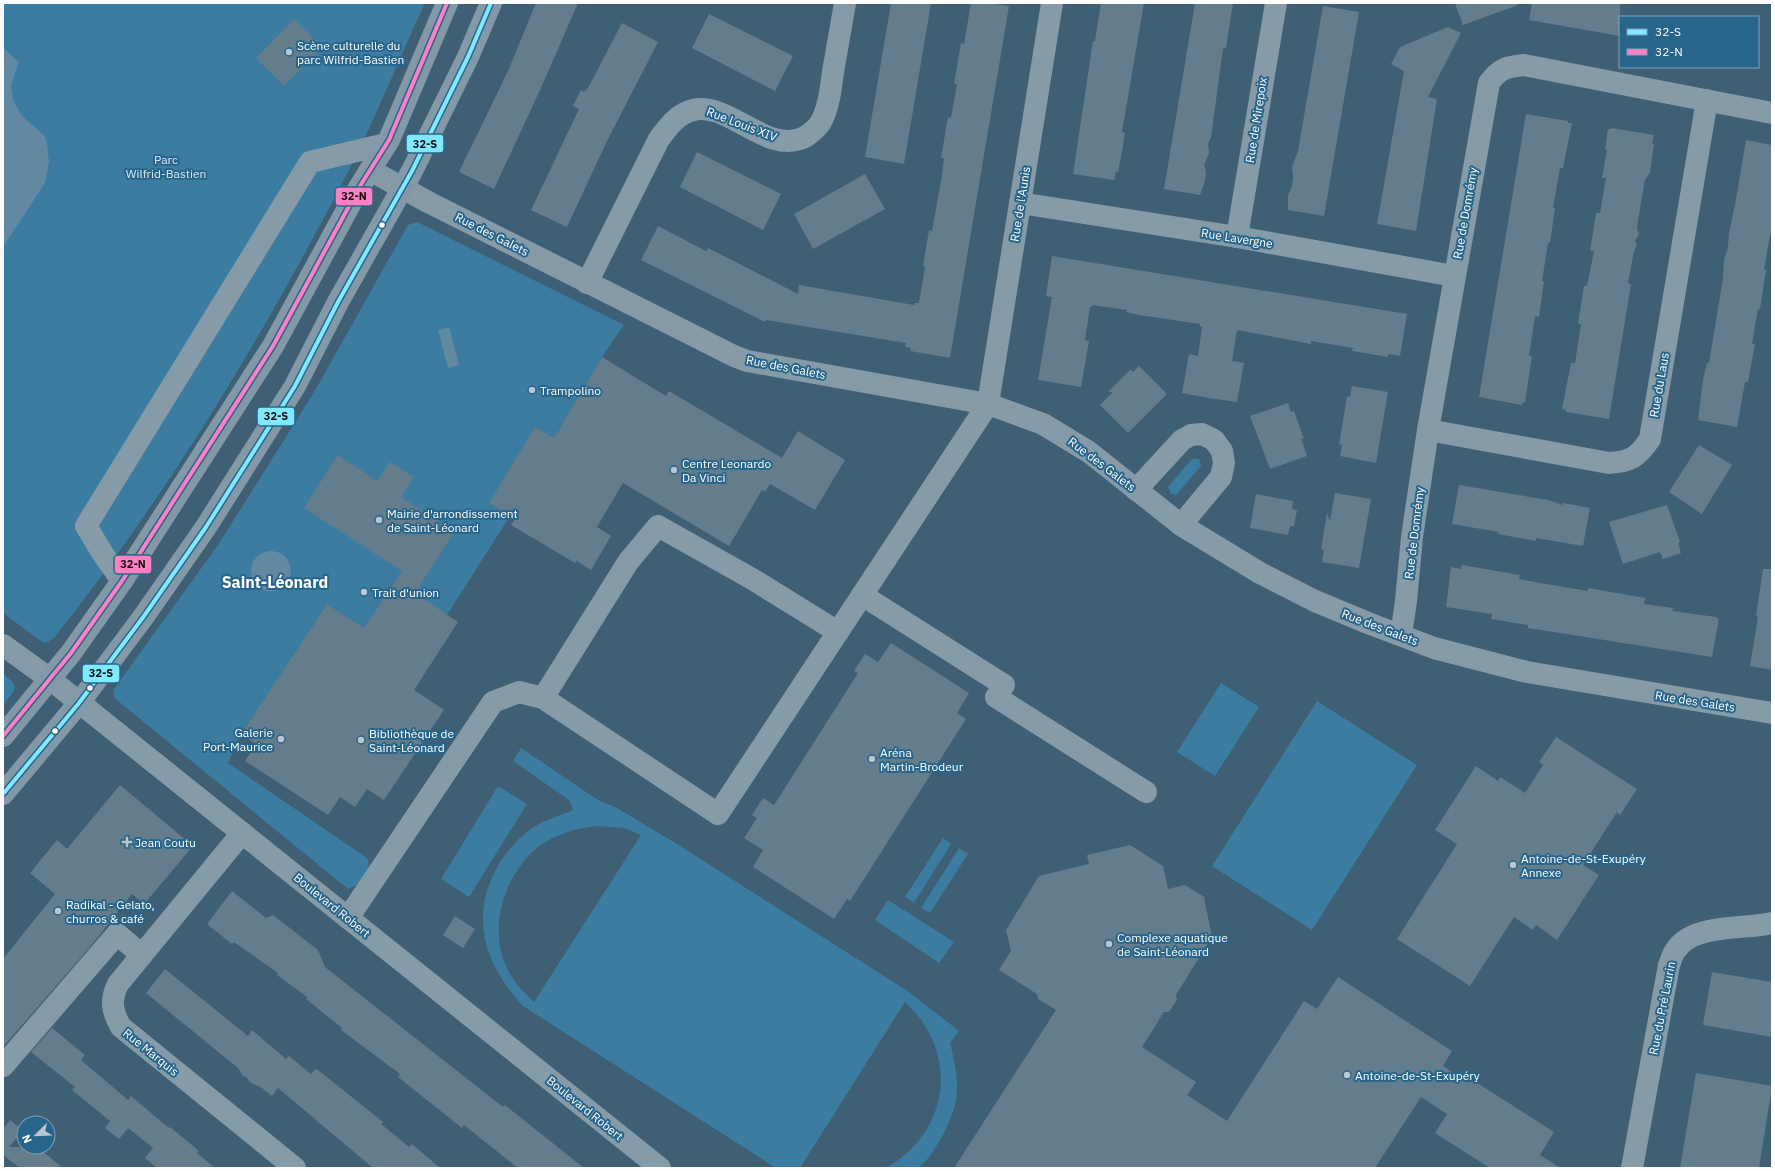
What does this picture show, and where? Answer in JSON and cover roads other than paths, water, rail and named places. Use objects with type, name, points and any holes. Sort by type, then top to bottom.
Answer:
[{"type":"main road","points":[[3,736],[50,679],[122,581],[273,346],[370,170],[386,144],[447,3]]},
{"type":"main road","points":[[3,794],[79,703],[144,616],[243,470],[295,386],[338,302],[403,187],[468,57],[491,3]]},
{"type":"street","name":"Rue Louis XIV","points":[[587,283],[659,140],[669,125],[676,118],[692,110],[709,109],[770,137],[785,140],[799,139],[808,135],[815,128],[821,121],[828,105],[845,3]]},
{"type":"street","name":"Rue de l'Aunis","points":[[988,404],[1052,3]]},
{"type":"street","name":"Rue de Mirepoix","points":[[1237,237],[1276,3]]},
{"type":"street","name":"Rue de Domrémy","points":[[1401,635],[1412,537],[1428,430],[1489,83],[1497,72],[1510,66],[1524,65],[1772,113]]},
{"type":"street","name":"Rue du Laus","points":[[1428,430],[1609,463],[1621,462],[1633,458],[1643,450],[1650,439],[1707,100]]},
{"type":"street","points":[[122,581],[102,554],[86,526],[310,162],[386,144]]},
{"type":"street","name":"Rue des Galets","points":[[370,170],[428,202],[587,283],[746,361],[988,404],[1044,424],[1064,435],[1089,452],[1181,525],[1260,573],[1308,597],[1401,635],[1456,654],[1527,672],[1772,713]]},
{"type":"street","name":"Rue Lavergne","points":[[1020,204],[1237,237],[1454,276]]},
{"type":"street","points":[[348,918],[493,702],[519,692],[543,698],[718,814],[988,404]]},
{"type":"street","points":[[1136,490],[1182,440],[1191,435],[1202,434],[1214,440],[1222,451],[1224,463],[1221,477],[1181,525]]},
{"type":"street","points":[[543,698],[628,562],[658,526],[754,580],[838,632]]},
{"type":"street","points":[[862,595],[1004,685],[996,697],[1146,792]]},
{"type":"street","name":"Boulevard Robert","points":[[3,645],[50,679],[660,1168]]},
{"type":"street","name":"Rue Marquis","points":[[242,833],[118,984],[113,995],[114,1012],[121,1027],[295,1168]]},
{"type":"street","name":"Rue du Pré Laurin","points":[[1632,1168],[1669,965],[1675,950],[1697,933],[1772,923]]},
{"type":"street","points":[[3,1066],[117,934],[142,955]]},
{"type":"place","name":"Scène culturelle du parc Wilfrid-Bastien","points":[[289,52]]},
{"type":"place","name":"Trampolino","points":[[532,390]]},
{"type":"place","name":"Centre Leonardo Da Vinci","points":[[674,470]]},
{"type":"place","name":"Mairie d'arrondissement de Saint-Léonard","points":[[379,520]]},
{"type":"place","name":"Trait d'union","points":[[364,592]]},
{"type":"place","name":"Galerie Port-Maurice","points":[[281,739]]},
{"type":"place","name":"Bibliothèque de Saint-Léonard","points":[[361,740]]},
{"type":"place","name":"Aréna Martin-Brodeur","points":[[872,759]]},
{"type":"place","name":"Jean Coutu","points":[[127,842]]},
{"type":"place","name":"Antoine-de-St-Exupéry Annexe","points":[[1513,865]]},
{"type":"place","name":"Radikal - Gelato, churros & café","points":[[58,911]]},
{"type":"place","name":"Complexe aquatique de Saint-Léonard","points":[[1109,944]]},
{"type":"place","name":"Antoine-de-St-Exupéry","points":[[1347,1075]]},
{"type":"district","name":"Saint-Léonard","points":[[275,582]]},
{"type":"park label","name":"Parc Wilfrid-Bastien","points":[[166,166]]}]
